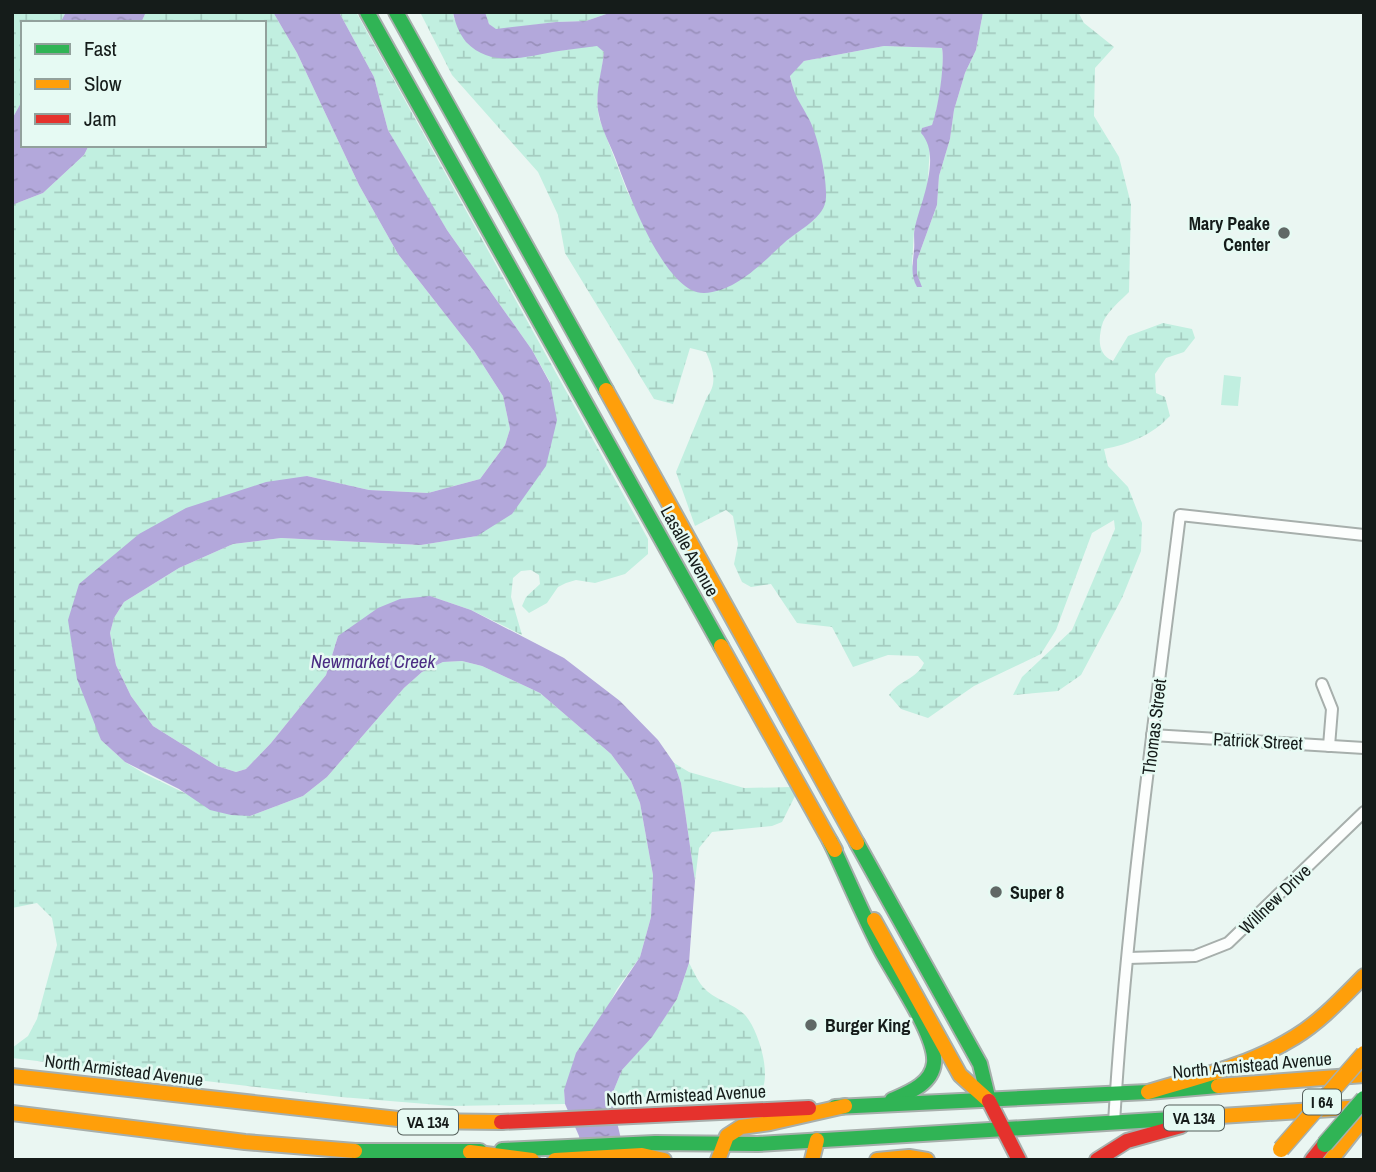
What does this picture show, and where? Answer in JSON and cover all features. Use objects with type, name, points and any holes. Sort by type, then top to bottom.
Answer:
[{"type":"main road","name":"Lasalle Avenue","points":[[367,12],[960,1075],[989,1101]]},
{"type":"main road","name":"Lasalle Avenue","points":[[396,12],[980,1064],[989,1101],[1019,1160]]},
{"type":"main road","points":[[830,841],[886,961],[934,1053],[933,1067],[924,1082],[882,1105]]},
{"type":"main road","points":[[1148,1093],[1268,1052],[1323,1016],[1364,976]]},
{"type":"main road","name":"I 64","points":[[1276,1155],[1364,1054]]},
{"type":"main road","name":"North Armistead Avenue","points":[[12,1076],[402,1120],[488,1123],[1148,1093],[1364,1075]]},
{"type":"main road","name":"I 64","points":[[1312,1160],[1364,1099]]},
{"type":"main road","points":[[720,1152],[727,1136],[741,1127],[770,1124],[845,1106]]},
{"type":"main road","points":[[1331,1160],[1357,1127],[1364,1110]]},
{"type":"main road","name":"VA 134","points":[[633,1150],[720,1152],[817,1140],[1364,1110]]},
{"type":"main road","name":"VA 134","points":[[12,1113],[327,1150],[556,1156]]},
{"type":"main road","points":[[1097,1160],[1120,1143],[1135,1137],[1220,1116]]},
{"type":"main road","points":[[812,1160],[817,1140]]},
{"type":"main road","points":[[556,1156],[633,1150],[664,1160]]},
{"type":"main road","points":[[470,1152],[532,1160]]},
{"type":"main road","points":[[877,1160],[908,1157],[927,1160]]},
{"type":"street","name":"Thomas Street","points":[[1114,1123],[1128,958],[1152,735],[1180,515],[1364,535]]},
{"type":"street","points":[[1322,684],[1332,709],[1329,746]]},
{"type":"street","name":"Patrick Street","points":[[1152,735],[1364,748]]},
{"type":"street","name":"Willnew Drive","points":[[1128,958],[1195,956],[1228,943],[1364,812]]},
{"type":"green space","points":[[12,12],[66,12],[61,21],[21,21],[21,103],[12,119]]},
{"type":"green space","points":[[146,12],[273,12],[297,53],[359,185],[398,254],[474,351],[503,396],[510,429],[505,445],[480,479],[428,493],[369,490],[307,476],[79,584],[101,740],[125,762],[145,774],[193,797],[250,816],[303,796],[327,777],[404,688],[422,672],[443,662],[462,661],[482,666],[540,693],[611,754],[631,781],[640,803],[653,875],[651,917],[640,957],[617,989],[564,1090],[565,1104],[451,1106],[341,1097],[12,1058],[12,1048],[28,1036],[37,1019],[57,945],[52,918],[37,903],[12,908],[12,205],[43,193],[84,155],[88,147],[266,147],[266,21],[142,21]]},
{"type":"green space","points":[[339,12],[356,12],[648,539],[648,554],[625,574],[595,583],[576,580],[566,583],[558,587],[547,603],[529,613],[522,606],[526,597],[540,584],[539,575],[531,570],[521,571],[513,578],[511,597],[522,635],[471,610],[430,596],[338,636],[326,675],[271,743],[246,769],[236,772],[217,766],[153,726],[131,696],[116,665],[110,633],[114,618],[124,602],[179,568],[233,544],[281,538],[421,545],[477,536],[550,382],[532,350],[447,230],[413,175],[388,130],[374,77]]},
{"type":"green space","points":[[420,12],[453,12],[454,19],[557,51],[597,45],[604,52],[597,102],[599,118],[627,191],[666,265],[788,239],[815,219],[810,121],[795,97],[790,75],[804,61],[884,46],[942,48],[942,76],[937,109],[932,125],[923,128],[930,147],[927,192],[914,231],[912,264],[921,287],[917,260],[937,205],[939,176],[950,139],[954,110],[965,73],[976,50],[983,12],[1078,12],[1084,23],[1114,47],[1095,68],[1094,116],[1119,157],[1131,204],[1129,292],[1103,322],[1100,334],[1101,350],[1113,361],[1128,336],[1163,323],[1192,329],[1195,338],[1184,352],[1166,358],[1155,374],[1156,393],[1165,397],[1170,416],[1140,438],[1104,449],[1108,466],[1128,487],[1142,523],[1141,551],[1122,598],[1081,675],[1058,691],[1013,695],[1022,677],[1072,630],[1115,529],[1114,520],[1092,533],[1056,630],[1041,654],[974,686],[928,718],[901,709],[889,695],[921,668],[924,663],[918,656],[888,655],[853,667],[832,627],[797,623],[771,584],[751,587],[742,582],[734,564],[738,544],[733,516],[726,510],[695,526],[676,472],[712,386],[712,370],[706,352],[690,348],[673,404],[654,399],[565,253],[558,215],[538,172],[452,75]]},
{"type":"green space","points":[[485,12],[612,12],[586,21],[496,30],[489,24]]},
{"type":"green space","points":[[1224,375],[1241,377],[1238,406],[1221,405]]},
{"type":"green space","points":[[674,763],[689,772],[744,788],[792,787],[795,796],[782,822],[772,826],[712,832],[699,848],[695,881],[681,783]]},
{"type":"green space","points":[[689,963],[707,991],[740,1010],[754,1029],[764,1062],[762,1090],[733,1097],[611,1097],[622,1070],[652,1036],[677,999]]},
{"type":"water","points":[[66,12],[146,12],[142,21],[61,21]]},
{"type":"water","name":"Newmarket Creek","points":[[273,12],[339,12],[374,77],[388,130],[447,230],[532,350],[550,383],[557,420],[546,466],[512,514],[477,536],[421,545],[281,538],[233,544],[179,568],[124,602],[114,618],[110,633],[116,665],[131,696],[153,726],[217,766],[236,772],[246,769],[271,743],[326,675],[338,636],[378,608],[400,599],[430,596],[471,610],[564,658],[620,701],[658,740],[674,763],[681,783],[695,881],[689,963],[677,999],[652,1037],[622,1070],[611,1097],[626,1160],[583,1160],[579,1136],[565,1104],[564,1090],[576,1053],[640,957],[651,917],[653,875],[640,803],[631,781],[611,754],[540,693],[482,666],[462,661],[443,662],[422,672],[404,688],[327,777],[303,796],[250,816],[231,815],[210,810],[179,789],[125,762],[101,740],[77,679],[68,620],[79,584],[139,534],[186,508],[266,482],[307,476],[369,490],[428,493],[480,479],[505,445],[510,429],[503,396],[474,351],[398,254],[359,185],[297,53]]},
{"type":"water","points":[[453,12],[485,12],[489,24],[496,29],[586,21],[612,12],[983,12],[976,50],[965,73],[954,110],[950,139],[939,176],[937,205],[917,260],[917,274],[922,287],[917,287],[912,269],[914,230],[930,166],[927,143],[921,133],[922,128],[932,125],[939,98],[942,48],[884,46],[804,61],[790,76],[819,146],[825,179],[825,204],[810,223],[748,275],[727,287],[704,293],[690,289],[675,277],[662,260],[629,194],[599,115],[598,92],[604,52],[597,46],[522,57],[487,56],[466,42]]},
{"type":"water","points":[[21,103],[21,147],[88,147],[84,155],[43,193],[12,205],[12,119]]},
{"type":"traffic: fast","points":[[367,12],[721,646]]},
{"type":"traffic: fast","points":[[396,12],[606,390]]},
{"type":"traffic: fast","points":[[830,841],[880,948],[922,1021],[933,1051],[934,1063],[929,1077],[918,1087],[892,1100]]},
{"type":"traffic: fast","points":[[857,843],[980,1064],[989,1101]]},
{"type":"traffic: fast","points":[[835,1107],[1148,1092],[1218,1086]]},
{"type":"traffic: fast","points":[[1325,1144],[1364,1099]]},
{"type":"traffic: fast","points":[[502,1150],[655,1143],[758,1144],[1172,1119]]},
{"type":"traffic: fast","points":[[355,1151],[480,1151]]},
{"type":"traffic: slow","points":[[606,390],[857,843]]},
{"type":"traffic: slow","points":[[721,646],[835,850]]},
{"type":"traffic: slow","points":[[874,920],[960,1075],[989,1101]]},
{"type":"traffic: slow","points":[[1148,1092],[1223,1069],[1278,1047],[1314,1024],[1364,976]]},
{"type":"traffic: slow","points":[[1281,1149],[1364,1054]]},
{"type":"traffic: slow","points":[[1218,1086],[1364,1075]]},
{"type":"traffic: slow","points":[[12,1076],[416,1121],[501,1122]]},
{"type":"traffic: slow","points":[[718,1160],[727,1136],[741,1127],[845,1106]]},
{"type":"traffic: slow","points":[[1172,1119],[1364,1107]]},
{"type":"traffic: slow","points":[[12,1113],[245,1142],[355,1151]]},
{"type":"traffic: slow","points":[[1331,1160],[1357,1127],[1364,1113]]},
{"type":"traffic: slow","points":[[812,1160],[817,1140]]},
{"type":"traffic: slow","points":[[470,1152],[532,1160]]},
{"type":"traffic: slow","points":[[555,1160],[642,1155],[664,1160]]},
{"type":"traffic: slow","points":[[877,1160],[909,1157],[927,1160]]},
{"type":"traffic: jam","points":[[989,1101],[1019,1160]]},
{"type":"traffic: jam","points":[[501,1122],[809,1108]]},
{"type":"traffic: jam","points":[[1097,1160],[1127,1141],[1181,1126]]},
{"type":"traffic: jam","points":[[1312,1160],[1325,1144]]},
{"type":"place","name":"Mary Peake Center","points":[[1284,233]]},
{"type":"place","name":"Super 8","points":[[996,892]]},
{"type":"place","name":"Burger King","points":[[811,1025]]}]
